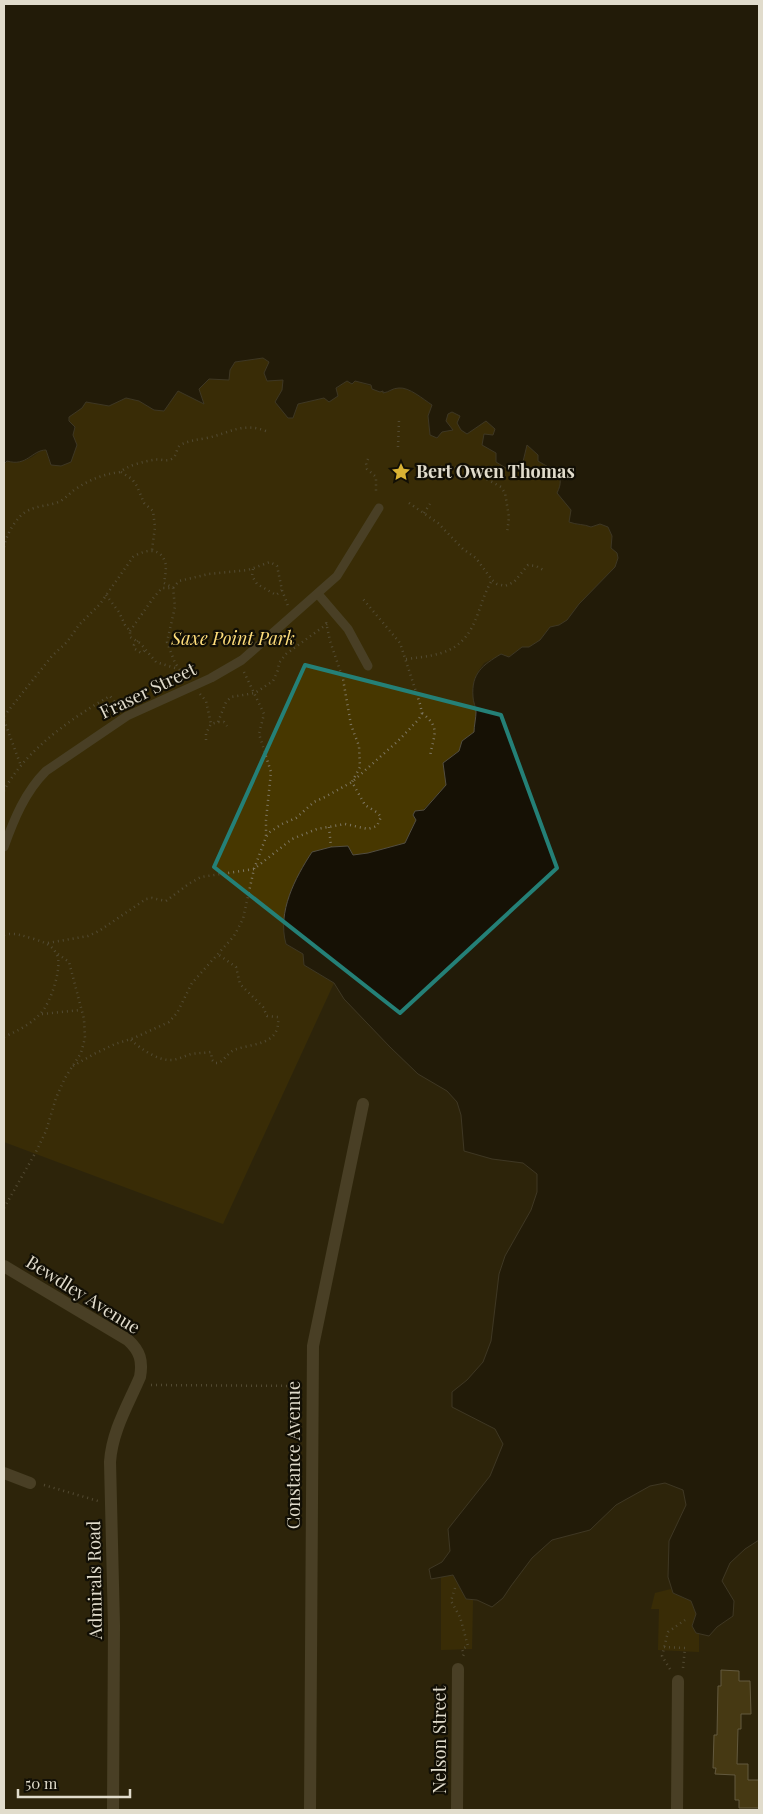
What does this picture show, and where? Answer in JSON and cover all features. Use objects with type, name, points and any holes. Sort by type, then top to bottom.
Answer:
[{"type":"street","name":"Constance Avenue","points":[[310,1810],[312,1346],[363,1104]]},
{"type":"street","name":"Bewdley Avenue","points":[[4,1266],[128,1340],[138,1350],[140,1356]]},
{"type":"street","name":"Admirals Road","points":[[113,1810],[114,1626],[111,1446],[114,1433],[136,1385],[141,1369],[140,1356]]},
{"type":"street","points":[[4,1473],[30,1483]]},
{"type":"street","name":"Nelson Street","points":[[457,1810],[458,1669]]},
{"type":"street","points":[[677,1810],[678,1681]]},
{"type":"lane","name":"Fraser Street","points":[[4,847],[25,798],[36,781],[46,771],[127,716],[228,670],[239,662],[337,576],[380,508]]},
{"type":"lane","points":[[318,594],[348,629],[368,666]]},
{"type":"path","points":[[398,447],[399,421]]},
{"type":"path","points":[[4,547],[6,539],[14,526],[28,510],[61,501],[75,490],[104,474],[121,472],[124,468],[153,460],[167,461],[175,456],[180,445],[193,439],[208,438],[244,428],[255,427],[266,431]]},
{"type":"path","points":[[368,459],[366,466],[376,478],[376,491]]},
{"type":"path","points":[[441,472],[441,467],[454,465],[459,470],[476,473],[501,487],[505,493],[508,517],[507,534]]},
{"type":"path","points":[[121,472],[137,486],[144,503],[153,511],[155,527],[152,550]]},
{"type":"path","points":[[409,503],[438,523],[463,549],[476,558],[492,580],[501,586],[514,582],[528,565],[533,564],[544,571]]},
{"type":"path","points":[[424,513],[430,504]]},
{"type":"path","points":[[4,716],[52,656],[67,642],[79,625],[100,604],[134,556],[140,552],[152,550],[160,554],[166,567],[164,583],[173,588]]},
{"type":"path","points":[[206,740],[206,733],[211,724],[206,701],[179,669],[166,642],[175,607],[173,588],[179,581],[274,563],[278,570],[282,590],[292,617]]},
{"type":"path","points":[[253,568],[252,576],[257,584],[276,595],[282,590]]},
{"type":"path","points":[[406,659],[448,652],[464,639],[476,618],[485,592],[492,580]]},
{"type":"path","points":[[173,588],[162,588],[154,597],[130,632],[130,638],[138,641],[156,662],[179,669]]},
{"type":"path","points":[[106,594],[130,632]]},
{"type":"path","points":[[363,600],[400,643],[422,713],[434,724],[436,731],[432,741],[430,757]]},
{"type":"path","points":[[325,618],[330,641],[343,679],[350,725],[359,746],[360,767],[352,782]]},
{"type":"path","points":[[218,722],[226,702],[232,697],[255,693],[273,681],[279,663],[286,654],[326,624]]},
{"type":"path","points":[[138,641],[134,645],[138,651],[144,651],[145,648]]},
{"type":"path","points":[[239,662],[264,714],[259,734],[271,772],[266,838]]},
{"type":"path","points":[[4,791],[31,754],[79,714],[110,696],[127,716]]},
{"type":"path","points":[[73,1066],[115,1044],[131,1040],[168,1022],[177,1013],[192,983],[219,955],[234,936],[243,919],[254,869],[270,832],[296,818],[314,802],[352,782],[398,741],[422,713]]},
{"type":"path","points":[[4,720],[21,766]]},
{"type":"path","points":[[211,724],[224,722],[227,726]]},
{"type":"path","points":[[4,935],[12,933],[48,943],[94,934],[146,900],[152,898],[166,901],[201,877],[254,869],[292,839],[317,829],[345,824],[368,830],[377,826],[380,817],[378,813],[364,805],[352,782]]},
{"type":"path","points":[[329,827],[331,847]]},
{"type":"path","points":[[4,1208],[37,1150],[59,1092],[81,1053],[85,1038],[84,1019],[69,962],[48,943]]},
{"type":"path","points":[[4,1037],[23,1028],[41,1014],[48,1005],[59,966],[58,954]]},
{"type":"path","points":[[131,1040],[138,1047],[149,1053],[170,1060],[191,1054],[211,1052],[212,1060],[215,1063],[219,1063],[232,1051],[259,1044],[273,1035],[277,1028],[278,1017],[267,1016],[264,1008],[240,984],[236,967],[219,955]]},
{"type":"path","points":[[41,1014],[81,1010]]},
{"type":"path","points":[[136,1385],[312,1386]]},
{"type":"path","points":[[30,1483],[50,1486],[111,1505]]},
{"type":"path","points":[[455,1588],[451,1601],[460,1616],[468,1646],[462,1649]]},
{"type":"path","points":[[678,1681],[662,1656],[668,1632],[685,1620]]},
{"type":"path","points":[[664,1647],[685,1648],[684,1664],[678,1681]]},
{"type":"highlighted area","points":[[305,665],[501,715],[557,868],[400,1013],[214,867]]},
{"type":"green space","name":"Saxe Point Park","points":[[263,358],[269,362],[283,380],[282,390],[278,396],[295,415],[297,404],[324,398],[347,381],[355,381],[389,392],[399,388],[405,389],[432,405],[428,416],[430,435],[446,421],[448,414],[452,412],[460,416],[486,421],[495,429],[489,448],[523,465],[527,445],[538,455],[538,461],[559,476],[560,486],[558,493],[567,503],[577,525],[584,524],[591,527],[600,524],[608,527],[612,536],[611,548],[617,553],[618,558],[615,567],[579,604],[567,620],[559,625],[550,627],[540,640],[529,647],[522,647],[508,657],[492,659],[484,663],[477,673],[473,697],[476,713],[474,732],[462,741],[459,751],[453,755],[446,785],[423,810],[415,812],[413,815],[416,820],[405,843],[353,855],[286,944],[303,954],[304,965],[334,983],[223,1224],[4,1142],[4,464],[10,461],[25,460],[46,450],[49,460],[77,445],[69,416],[82,408],[86,402],[109,406],[126,398],[139,401],[154,410],[178,391],[203,403],[199,389],[209,379],[229,380],[230,370],[235,362]]},
{"type":"green space","points":[[453,1574],[466,1599],[473,1600],[472,1649],[441,1650],[441,1577]]},
{"type":"green space","points":[[671,1589],[673,1593],[691,1601],[696,1614],[699,1652],[658,1650],[659,1609],[651,1609],[655,1593]]},
{"type":"shaded area","points":[[4,4],[759,4],[759,1540],[745,1549],[730,1563],[722,1581],[734,1601],[733,1616],[717,1627],[709,1636],[696,1633],[692,1626],[696,1614],[691,1601],[673,1593],[668,1577],[669,1541],[686,1505],[683,1490],[665,1483],[650,1486],[616,1505],[590,1530],[552,1540],[532,1558],[503,1598],[492,1607],[477,1600],[466,1599],[453,1575],[431,1579],[429,1569],[442,1562],[450,1551],[448,1529],[490,1476],[503,1444],[495,1429],[452,1407],[452,1392],[467,1380],[483,1362],[491,1341],[499,1274],[505,1256],[531,1210],[537,1192],[537,1174],[523,1163],[492,1159],[464,1151],[461,1115],[457,1102],[447,1091],[418,1074],[390,1047],[344,999],[334,983],[304,965],[303,954],[286,944],[284,932],[284,920],[289,896],[312,852],[331,847],[348,846],[353,855],[405,843],[416,820],[413,815],[415,811],[424,810],[446,785],[443,763],[459,751],[462,741],[474,732],[476,712],[473,689],[476,676],[484,666],[501,654],[509,657],[522,647],[529,647],[540,640],[550,627],[559,625],[567,620],[579,604],[615,567],[618,558],[617,553],[611,548],[612,536],[608,527],[600,524],[591,527],[569,522],[571,510],[557,493],[560,486],[559,476],[538,461],[538,455],[527,445],[521,470],[509,470],[496,462],[496,453],[482,445],[484,434],[493,435],[495,429],[486,421],[467,434],[461,430],[457,423],[460,416],[452,412],[448,414],[446,421],[453,430],[442,432],[437,438],[430,435],[428,416],[432,405],[403,388],[383,393],[383,391],[380,392],[372,389],[371,385],[355,381],[352,384],[347,381],[336,388],[338,396],[329,402],[324,398],[298,404],[293,418],[288,418],[275,402],[282,390],[283,380],[267,381],[264,373],[269,362],[263,358],[235,362],[230,370],[229,380],[209,379],[199,389],[204,404],[178,391],[164,411],[154,410],[139,401],[126,398],[109,406],[86,402],[82,408],[69,417],[69,421],[75,427],[73,435],[77,445],[71,462],[61,466],[51,465],[46,450],[20,462],[7,461],[4,464]]},
{"type":"building","points":[[721,1670],[739,1671],[739,1681],[750,1681],[751,1714],[741,1714],[741,1729],[738,1729],[737,1764],[748,1764],[748,1780],[759,1780],[759,1808],[739,1808],[739,1800],[735,1800],[735,1775],[715,1774],[716,1768],[713,1768],[714,1735],[717,1735],[718,1686],[721,1686]]},
{"type":"place","name":"Bert Owen Thomas","points":[[401,472]]}]
